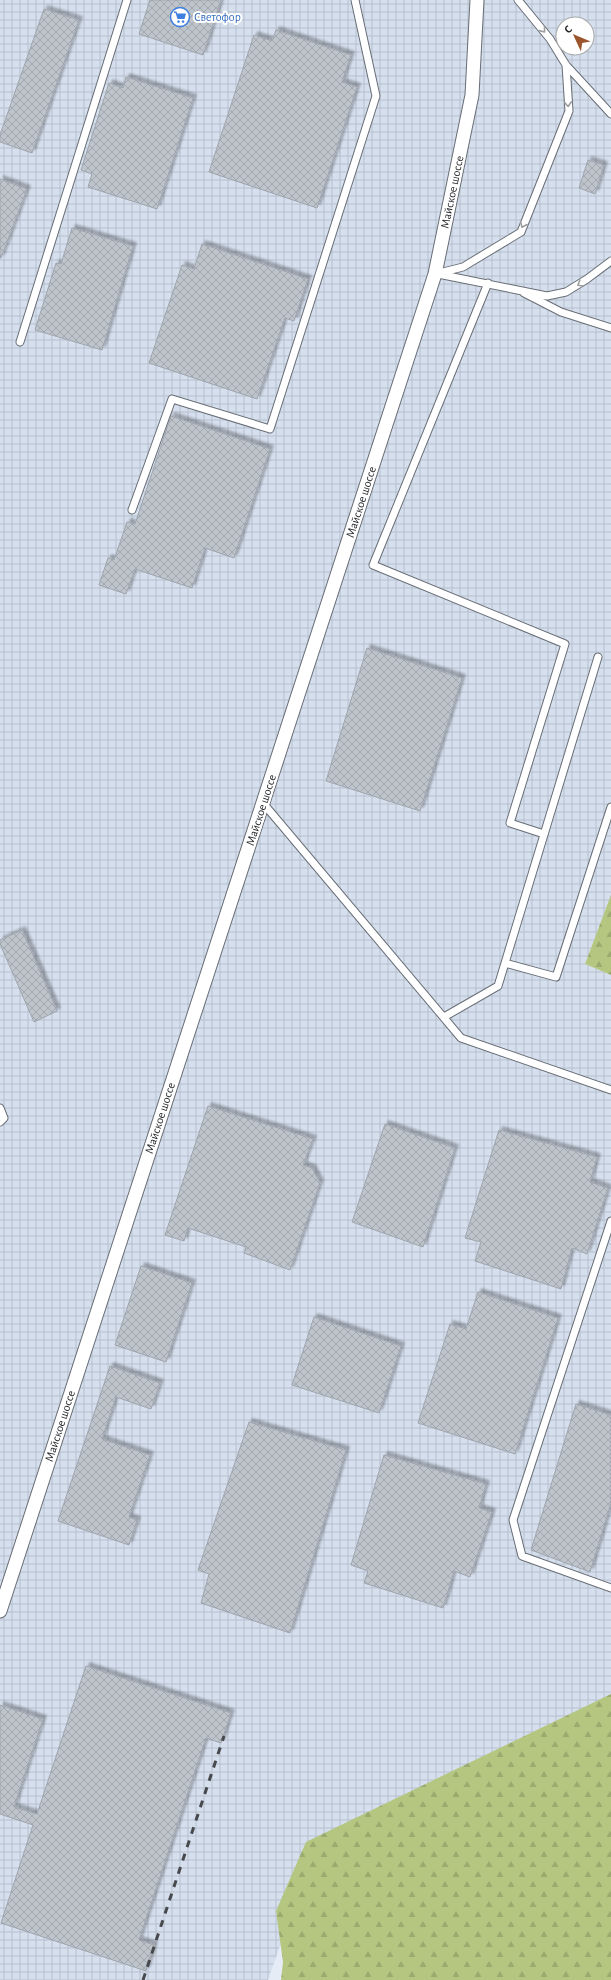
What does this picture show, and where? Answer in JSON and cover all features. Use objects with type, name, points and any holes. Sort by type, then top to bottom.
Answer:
[{"type":"street","name":"Майское шоссе","points":[[0,1611],[435,274],[472,95],[477,0]]},
{"type":"lane","points":[[20,342],[127,0]]},
{"type":"lane","points":[[132,510],[172,399],[270,429],[376,96],[355,0]]},
{"type":"lane","points":[[518,0],[550,39],[566,65],[611,114]]},
{"type":"lane","points":[[435,274],[463,267],[521,232],[569,110],[566,65]]},
{"type":"lane","points":[[435,274],[488,283],[548,296],[566,292],[602,269],[611,261]]},
{"type":"lane","points":[[602,269],[611,268]]},
{"type":"lane","points":[[488,283],[373,565],[565,644],[510,823],[544,834]]},
{"type":"lane","points":[[516,289],[561,312],[611,328]]},
{"type":"lane","points":[[444,1017],[498,986],[598,657]]},
{"type":"lane","points":[[263,803],[461,1038],[611,1090]]},
{"type":"lane","points":[[505,963],[556,977],[611,807]]},
{"type":"lane","points":[[0,1108],[4,1118],[0,1122]]},
{"type":"lane","points":[[611,1221],[513,1520],[522,1556],[611,1588]]},
{"type":"shaded area","points":[[0,0],[611,0],[611,896],[585,964],[611,975],[611,1695],[280,1946],[268,1980],[0,1980]]},
{"type":"green space","points":[[611,895],[611,975],[585,964]]},
{"type":"green space","points":[[611,1694],[611,1980],[281,1980],[283,1962],[276,1911],[306,1842]]},
{"type":"building","name":"Светофор","points":[[150,0],[221,0],[203,55],[139,34]]},
{"type":"building","points":[[44,9],[79,20],[32,153],[0,142],[0,135]]},
{"type":"building","points":[[276,30],[351,55],[342,82],[357,87],[317,208],[209,172],[254,35],[272,41]]},
{"type":"building","points":[[126,77],[193,98],[157,209],[88,187],[92,174],[81,170],[109,83],[123,88]]},
{"type":"building","points":[[588,160],[604,165],[595,194],[579,188]]},
{"type":"building","points":[[0,179],[27,189],[1,258],[0,258]]},
{"type":"building","points":[[72,228],[133,246],[102,350],[35,330],[56,263],[61,264]]},
{"type":"building","points":[[202,244],[308,279],[294,321],[285,318],[257,399],[149,363],[182,265],[194,269]]},
{"type":"building","points":[[171,416],[270,449],[234,558],[205,548],[192,588],[135,569],[126,594],[99,585],[108,558],[114,560],[127,522],[135,524]]},
{"type":"building","points":[[367,648],[462,678],[420,811],[326,781]]},
{"type":"building","points":[[22,930],[57,1011],[34,1022],[0,944],[0,940]]},
{"type":"building","points":[[208,1106],[313,1139],[303,1165],[312,1168],[320,1183],[290,1270],[244,1253],[246,1247],[188,1228],[184,1241],[165,1235]]},
{"type":"building","points":[[385,1124],[455,1148],[423,1247],[352,1222]]},
{"type":"building","points":[[499,1130],[597,1157],[590,1182],[608,1188],[587,1254],[572,1248],[561,1289],[475,1261],[481,1242],[465,1238]]},
{"type":"building","points":[[141,1266],[192,1283],[166,1362],[115,1345]]},
{"type":"building","points":[[478,1292],[558,1318],[515,1454],[418,1423],[450,1324],[466,1329]]},
{"type":"building","points":[[314,1317],[401,1346],[379,1413],[292,1385]]},
{"type":"building","points":[[110,1366],[160,1383],[151,1409],[116,1397],[102,1439],[150,1455],[129,1517],[137,1520],[129,1545],[58,1521]]},
{"type":"building","points":[[576,1404],[611,1415],[611,1503],[590,1572],[531,1550]]},
{"type":"building","points":[[249,1422],[346,1450],[290,1633],[201,1603],[209,1574],[198,1570]]},
{"type":"building","points":[[384,1455],[486,1484],[479,1508],[492,1512],[470,1577],[454,1571],[443,1608],[364,1583],[368,1571],[351,1565]]},
{"type":"building","points":[[86,1666],[231,1713],[221,1743],[206,1738],[139,1940],[154,1945],[146,1971],[1,1923],[33,1825],[0,1814],[0,1705],[43,1719],[14,1807],[37,1814]]},
{"type":"railway","points":[[143,1980],[224,1736]]},
{"type":"place","name":"Светофор","points":[[180,17]]}]
